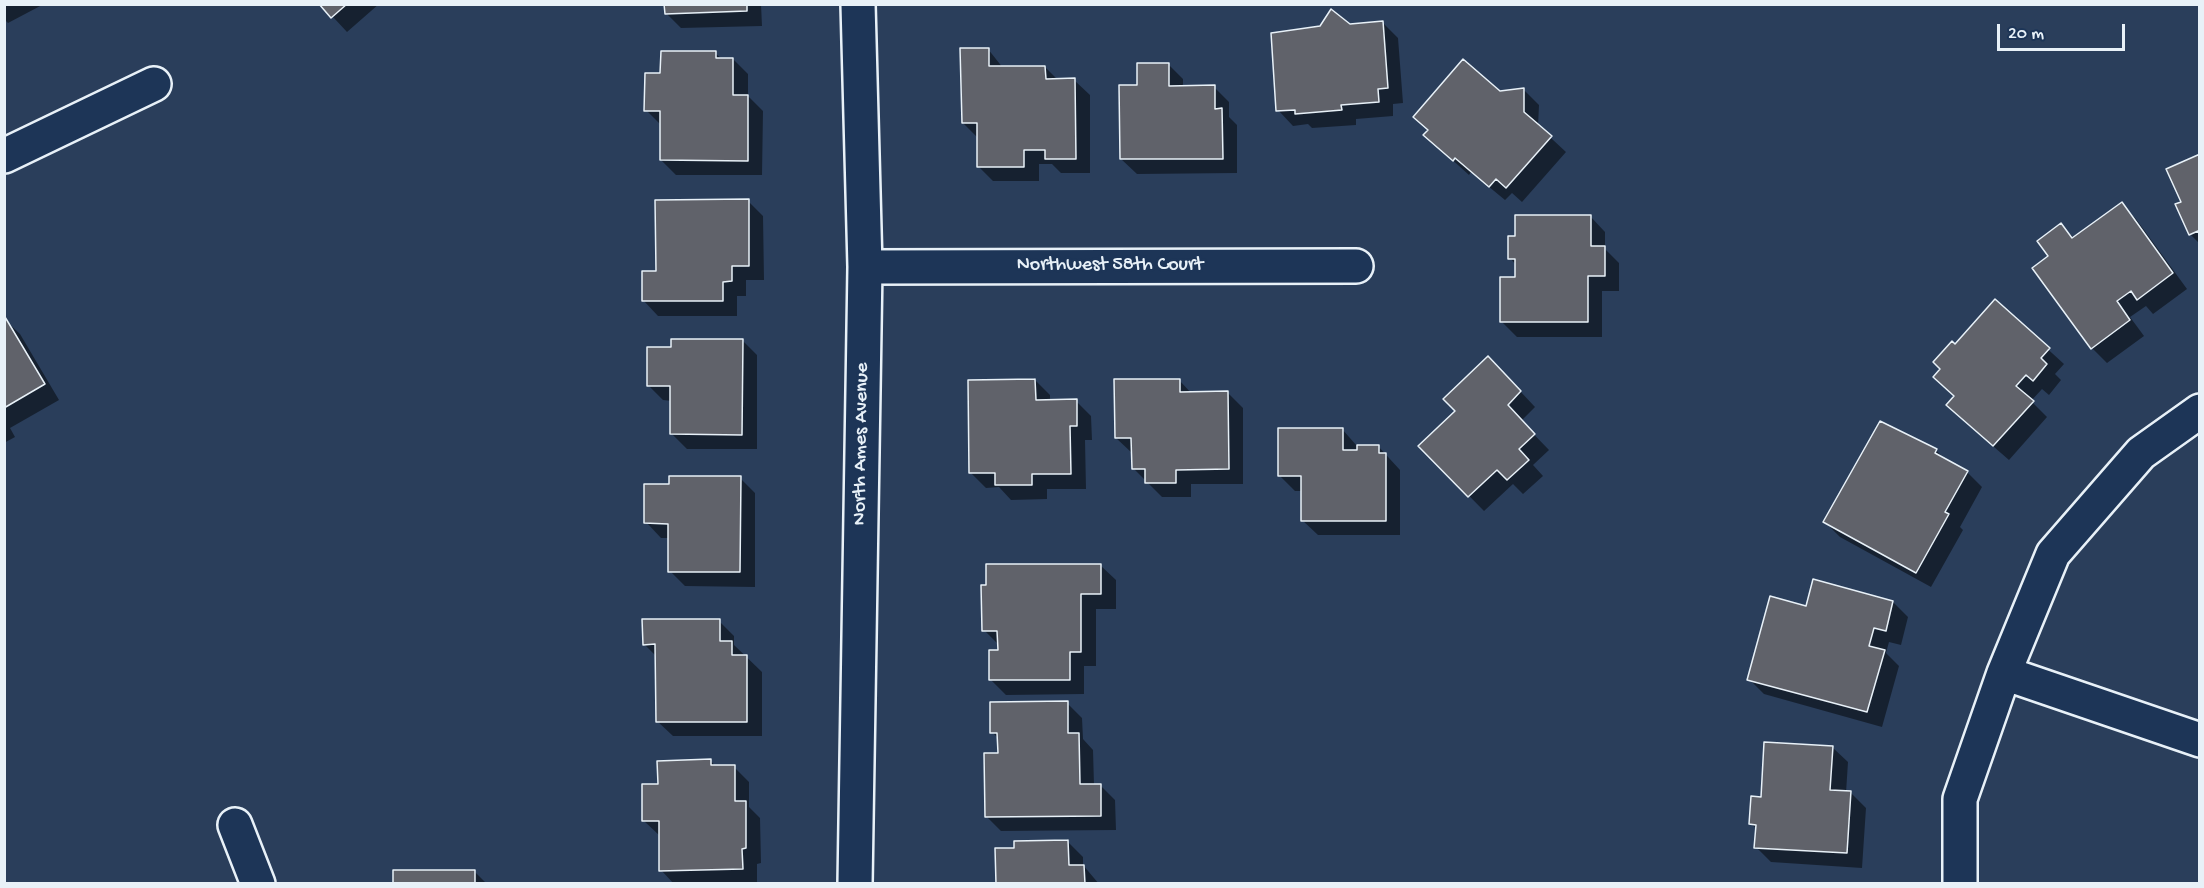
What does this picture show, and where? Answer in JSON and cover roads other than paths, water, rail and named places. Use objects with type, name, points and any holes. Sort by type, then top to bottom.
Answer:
[{"type":"street","name":"North Ames Avenue","points":[[855,884],[865,267],[858,4]]},
{"type":"street","points":[[4,156],[154,84]]},
{"type":"street","name":"Northwest 58th Court","points":[[865,267],[1356,266]]},
{"type":"street","points":[[1960,884],[1960,799],[2004,673],[2054,554],[2142,453],[2199,411]]},
{"type":"street","points":[[2004,673],[2199,740]]},
{"type":"street","points":[[235,825],[258,884]]}]
